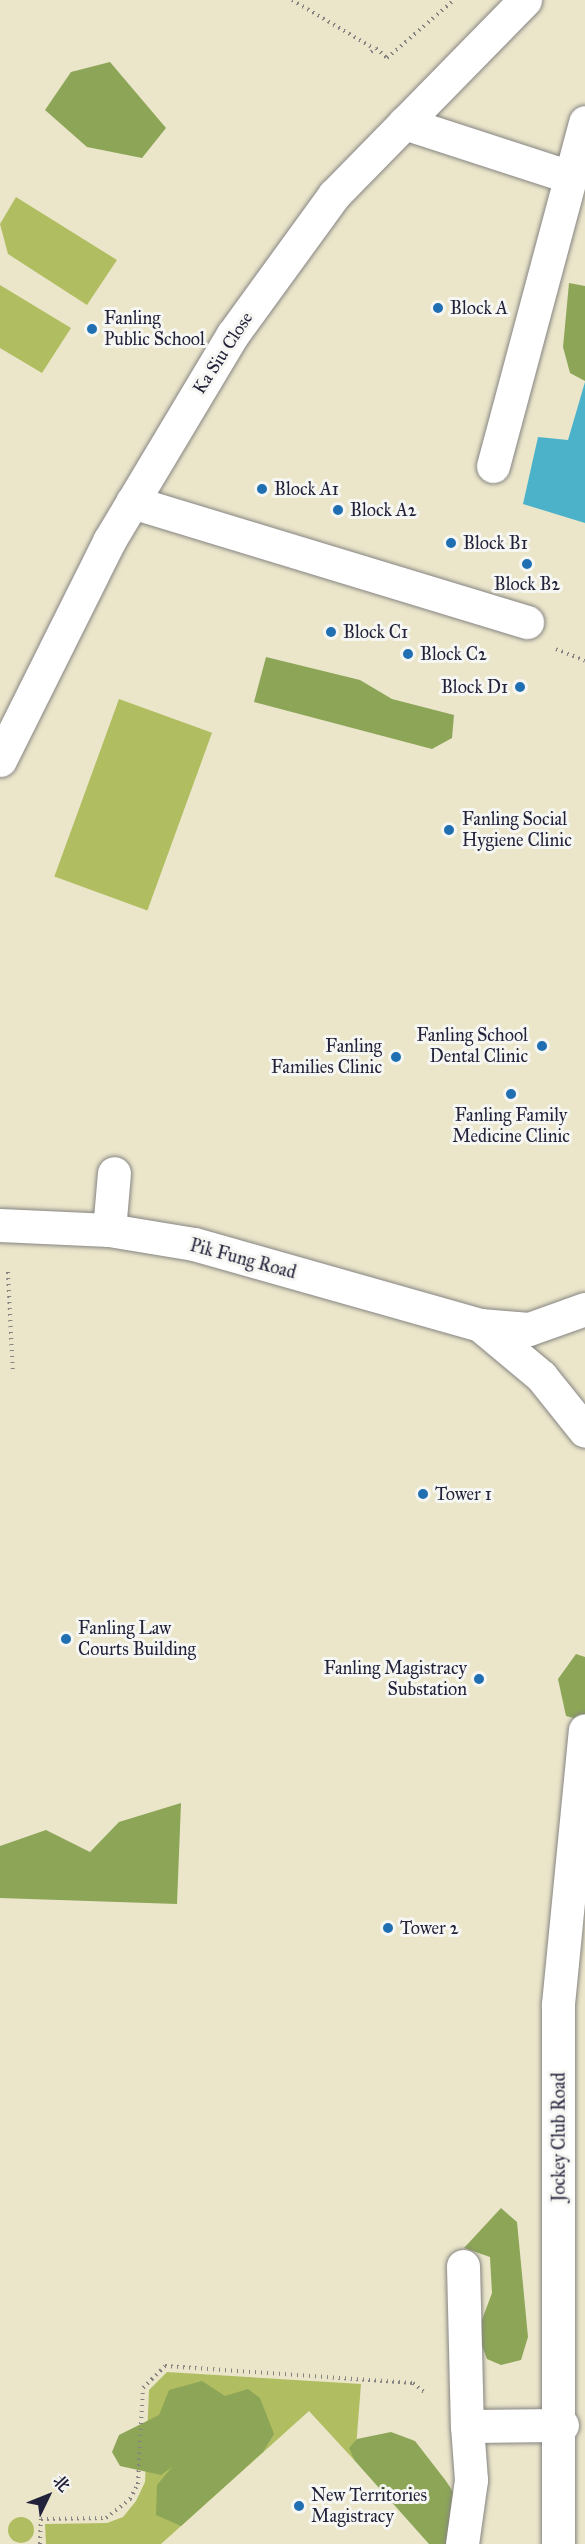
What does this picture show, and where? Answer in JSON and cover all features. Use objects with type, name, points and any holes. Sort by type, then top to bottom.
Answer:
[{"type":"street","name":"Ka Siu Close","points":[[0,760],[65,623],[132,502],[233,334],[302,236],[404,123],[525,0]]},
{"type":"street","points":[[493,466],[585,122]]},
{"type":"street","points":[[404,123],[570,177]]},
{"type":"street","points":[[132,502],[527,622]]},
{"type":"street","points":[[109,1230],[114,1173]]},
{"type":"street","name":"Pik Fung Road","points":[[0,1225],[109,1230],[194,1245],[480,1325],[529,1329],[585,1309]]},
{"type":"street","name":"Pik Fung Road","points":[[480,1325],[541,1376],[585,1431]]},
{"type":"street","name":"Jockey Club Road","points":[[558,2544],[547,2425],[558,2004],[585,1730]]},
{"type":"street","points":[[462,2544],[471,2480],[467,2426],[463,2266]]},
{"type":"street","points":[[467,2426],[547,2425]]},
{"type":"path","points":[[292,0],[387,58],[454,0]]},
{"type":"path","points":[[8,1272],[13,1374]]},
{"type":"path","points":[[40,2544],[41,2519],[106,2518],[130,2499],[138,2484],[143,2388],[165,2366],[413,2383],[467,2426]]},
{"type":"green space","points":[[110,62],[166,128],[142,158],[87,147],[45,110],[71,72]]},
{"type":"green space","points":[[16,197],[117,260],[87,305],[8,254],[0,224]]},
{"type":"green space","points":[[569,283],[585,286],[585,381],[570,373],[563,347]]},
{"type":"green space","points":[[0,285],[71,328],[42,373],[0,348]]},
{"type":"green space","points":[[266,657],[360,680],[392,699],[454,715],[452,738],[432,749],[254,702]]},
{"type":"green space","points":[[119,699],[212,733],[147,910],[54,877]]},
{"type":"green space","points":[[576,1654],[585,1657],[585,1721],[566,1716],[558,1679]]},
{"type":"green space","points":[[181,1803],[177,1904],[0,1898],[0,1846],[46,1830],[90,1852],[119,1822]]},
{"type":"green space","points":[[501,2208],[517,2222],[528,2337],[521,2360],[501,2365],[487,2359],[477,2333],[492,2293],[490,2257],[464,2248]]},
{"type":"green space","points":[[167,2372],[361,2384],[355,2461],[309,2411],[161,2544],[46,2544],[45,2524],[107,2523],[123,2517],[136,2501],[145,2482],[149,2390]]},
{"type":"green space","points":[[202,2381],[225,2396],[248,2389],[260,2398],[274,2434],[263,2452],[181,2526],[156,2515],[157,2485],[172,2467],[161,2475],[120,2466],[112,2452],[119,2435],[159,2415],[169,2390]]},
{"type":"green space","points":[[391,2432],[415,2441],[446,2481],[463,2507],[469,2544],[429,2544],[355,2461],[349,2448],[357,2439]]},
{"type":"green space","points":[[21,2517],[30,2521],[34,2530],[30,2539],[21,2543],[12,2539],[8,2530],[12,2521]]},
{"type":"water","points":[[585,382],[585,523],[523,504],[538,437],[568,440]]},
{"type":"place","name":"Block A","points":[[438,308]]},
{"type":"place","name":"Fanling Public School","points":[[92,329]]},
{"type":"place","name":"Block A1","points":[[262,489]]},
{"type":"place","name":"Block A2","points":[[338,510]]},
{"type":"place","name":"Block B1","points":[[451,543]]},
{"type":"place","name":"Block B2","points":[[527,564]]},
{"type":"place","name":"Block C1","points":[[331,632]]},
{"type":"place","name":"Block C2","points":[[408,654]]},
{"type":"place","name":"Block D1","points":[[520,687]]},
{"type":"place","name":"Fanling Social Hygiene Clinic","points":[[449,830]]},
{"type":"place","name":"Fanling School Dental Clinic","points":[[542,1046]]},
{"type":"place","name":"Fanling Families Clinic","points":[[396,1057]]},
{"type":"place","name":"Fanling Family Medicine Clinic","points":[[511,1094]]},
{"type":"place","name":"Tower 1","points":[[423,1494]]},
{"type":"place","name":"Fanling Law Courts Building","points":[[66,1639]]},
{"type":"place","name":"Fanling Magistracy Substation","points":[[479,1679]]},
{"type":"place","name":"Tower 2","points":[[388,1928]]},
{"type":"place","name":"New Territories Magistracy","points":[[299,2506]]}]
